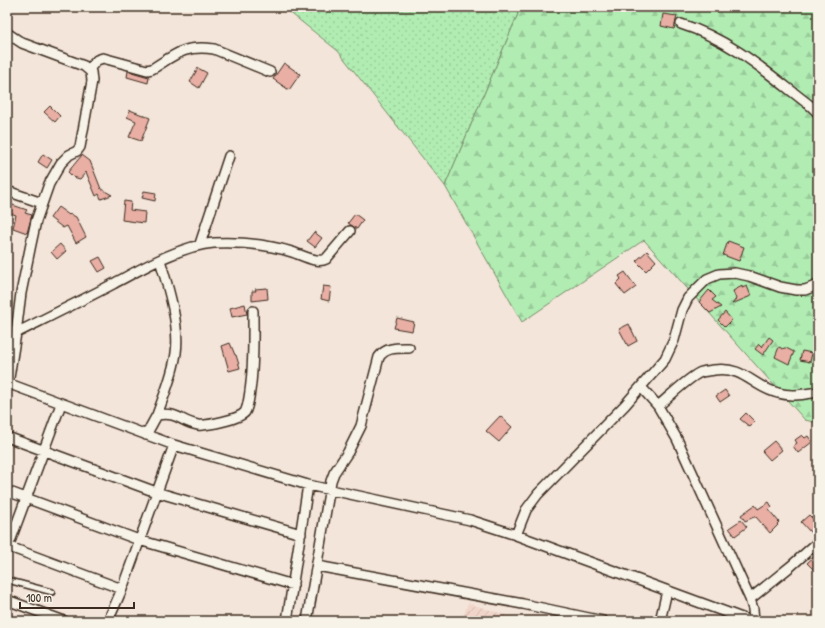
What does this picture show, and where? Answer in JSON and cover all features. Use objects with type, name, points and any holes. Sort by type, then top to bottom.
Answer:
[{"type":"street","points":[[681,24],[713,36],[737,50],[818,113]]},
{"type":"street","points":[[7,33],[22,44],[89,69],[91,72],[92,81],[80,148],[78,151],[69,155],[61,163],[49,184],[36,221],[22,286],[8,384],[174,445],[308,485],[470,520],[516,535],[750,621]]},
{"type":"street","points":[[89,69],[97,60],[103,58],[147,70],[152,69],[187,49],[207,48],[214,49],[270,72]]},
{"type":"street","points":[[200,244],[229,156]]},
{"type":"street","points":[[7,191],[42,203]]},
{"type":"street","points":[[16,333],[160,260],[200,244],[214,243],[268,245],[315,260],[323,261],[350,231]]},
{"type":"street","points":[[146,435],[157,415],[172,372],[176,352],[176,324],[170,295],[160,260]]},
{"type":"street","points":[[516,535],[526,510],[538,494],[641,387],[669,353],[680,315],[688,298],[707,279],[719,274],[735,273],[749,276],[780,287],[796,290],[805,290],[818,285]]},
{"type":"street","points":[[157,415],[167,413],[198,425],[226,420],[243,414],[248,402],[253,370],[254,311]]},
{"type":"street","points":[[307,621],[329,490],[334,473],[348,452],[361,426],[379,357],[383,352],[390,349],[408,348]]},
{"type":"street","points":[[658,406],[694,376],[707,371],[720,369],[738,372],[761,386],[777,393],[793,395],[818,392]]},
{"type":"street","points":[[641,387],[658,406],[677,439],[750,599],[754,621]]},
{"type":"street","points":[[60,404],[7,546],[122,589]]},
{"type":"street","points":[[7,437],[156,492],[301,534]]},
{"type":"street","points":[[108,621],[122,589],[174,445]]},
{"type":"street","points":[[287,621],[308,485]]},
{"type":"street","points":[[7,491],[139,540],[293,585]]},
{"type":"street","points":[[750,599],[818,542]]},
{"type":"street","points":[[316,566],[523,604],[603,621]]},
{"type":"street","points":[[660,621],[667,591]]},
{"type":"street","points":[[7,600],[64,621]]},
{"type":"lane","points":[[7,580],[52,592]]},
{"type":"shaded area","points":[[468,603],[524,621],[462,621]]},
{"type":"green space","points":[[283,7],[514,7],[518,14],[445,186],[338,51]]},
{"type":"green space","points":[[514,7],[818,7],[818,423],[805,420],[644,240],[522,322],[445,186],[518,14]]},
{"type":"building","points":[[663,14],[677,16],[674,29],[661,26]]},
{"type":"building","points":[[284,63],[300,74],[289,90],[273,79]]},
{"type":"building","points":[[198,68],[207,73],[199,88],[190,82]]},
{"type":"building","points":[[128,71],[149,77],[148,83],[127,77]]},
{"type":"building","points":[[50,106],[60,116],[55,122],[44,112]]},
{"type":"building","points":[[130,110],[150,118],[141,141],[129,137],[136,121],[127,117]]},
{"type":"building","points":[[43,154],[52,160],[47,168],[38,162]]},
{"type":"building","points":[[82,155],[90,161],[101,189],[112,195],[101,199],[99,194],[96,196],[86,172],[80,179],[73,177],[68,172]]},
{"type":"building","points":[[144,191],[156,193],[155,201],[142,198]]},
{"type":"building","points":[[124,201],[131,202],[130,210],[145,212],[144,223],[122,220]]},
{"type":"building","points":[[7,203],[27,210],[25,213],[32,215],[27,233],[13,228],[16,215],[7,212]]},
{"type":"building","points":[[58,207],[69,215],[70,214],[76,217],[86,237],[76,243],[67,226],[63,228],[50,218]]},
{"type":"building","points":[[355,214],[363,220],[357,229],[348,223]]},
{"type":"building","points":[[314,232],[322,238],[315,247],[307,241]]},
{"type":"building","points":[[728,241],[744,247],[739,261],[723,255]]},
{"type":"building","points":[[60,244],[66,251],[57,259],[51,252]]},
{"type":"building","points":[[647,251],[656,261],[646,271],[636,261]]},
{"type":"building","points":[[100,257],[106,268],[99,272],[92,261]]},
{"type":"building","points":[[625,272],[636,287],[625,295],[616,284],[621,279],[619,276]]},
{"type":"building","points":[[323,286],[331,287],[329,301],[321,299]]},
{"type":"building","points":[[742,286],[742,288],[747,286],[751,296],[732,304],[736,299],[733,291]]},
{"type":"building","points":[[267,288],[268,299],[252,301],[252,291],[256,291],[255,289]]},
{"type":"building","points":[[709,290],[716,297],[712,300],[721,307],[710,313],[699,302]]},
{"type":"building","points":[[245,304],[247,314],[232,317],[230,308]]},
{"type":"building","points":[[725,312],[732,320],[725,327],[718,320]]},
{"type":"building","points":[[397,318],[414,322],[412,331],[394,328]]},
{"type":"building","points":[[629,324],[637,341],[628,346],[619,329]]},
{"type":"building","points":[[769,337],[773,340],[763,355],[755,349],[759,344],[762,347]]},
{"type":"building","points":[[230,343],[240,368],[229,371],[222,346]]},
{"type":"building","points":[[779,347],[783,349],[786,348],[794,352],[789,364],[775,357]]},
{"type":"building","points":[[802,351],[812,353],[810,362],[800,360]]},
{"type":"building","points":[[725,390],[729,396],[720,402],[716,396]]},
{"type":"building","points":[[746,413],[755,422],[750,427],[740,419]]},
{"type":"building","points":[[500,416],[512,427],[499,442],[486,431]]},
{"type":"building","points":[[802,435],[805,438],[808,436],[812,442],[798,453],[793,446],[797,443],[795,440]]},
{"type":"building","points":[[774,441],[782,450],[770,460],[762,451]]},
{"type":"building","points":[[769,502],[772,507],[769,510],[779,522],[770,533],[756,517],[745,521],[741,515],[755,505],[758,509]]},
{"type":"building","points":[[809,515],[818,524],[818,526],[811,533],[801,522]]},
{"type":"building","points":[[741,520],[747,527],[735,536],[729,528]]},
{"type":"building","points":[[818,553],[818,568],[815,571],[807,563]]}]
